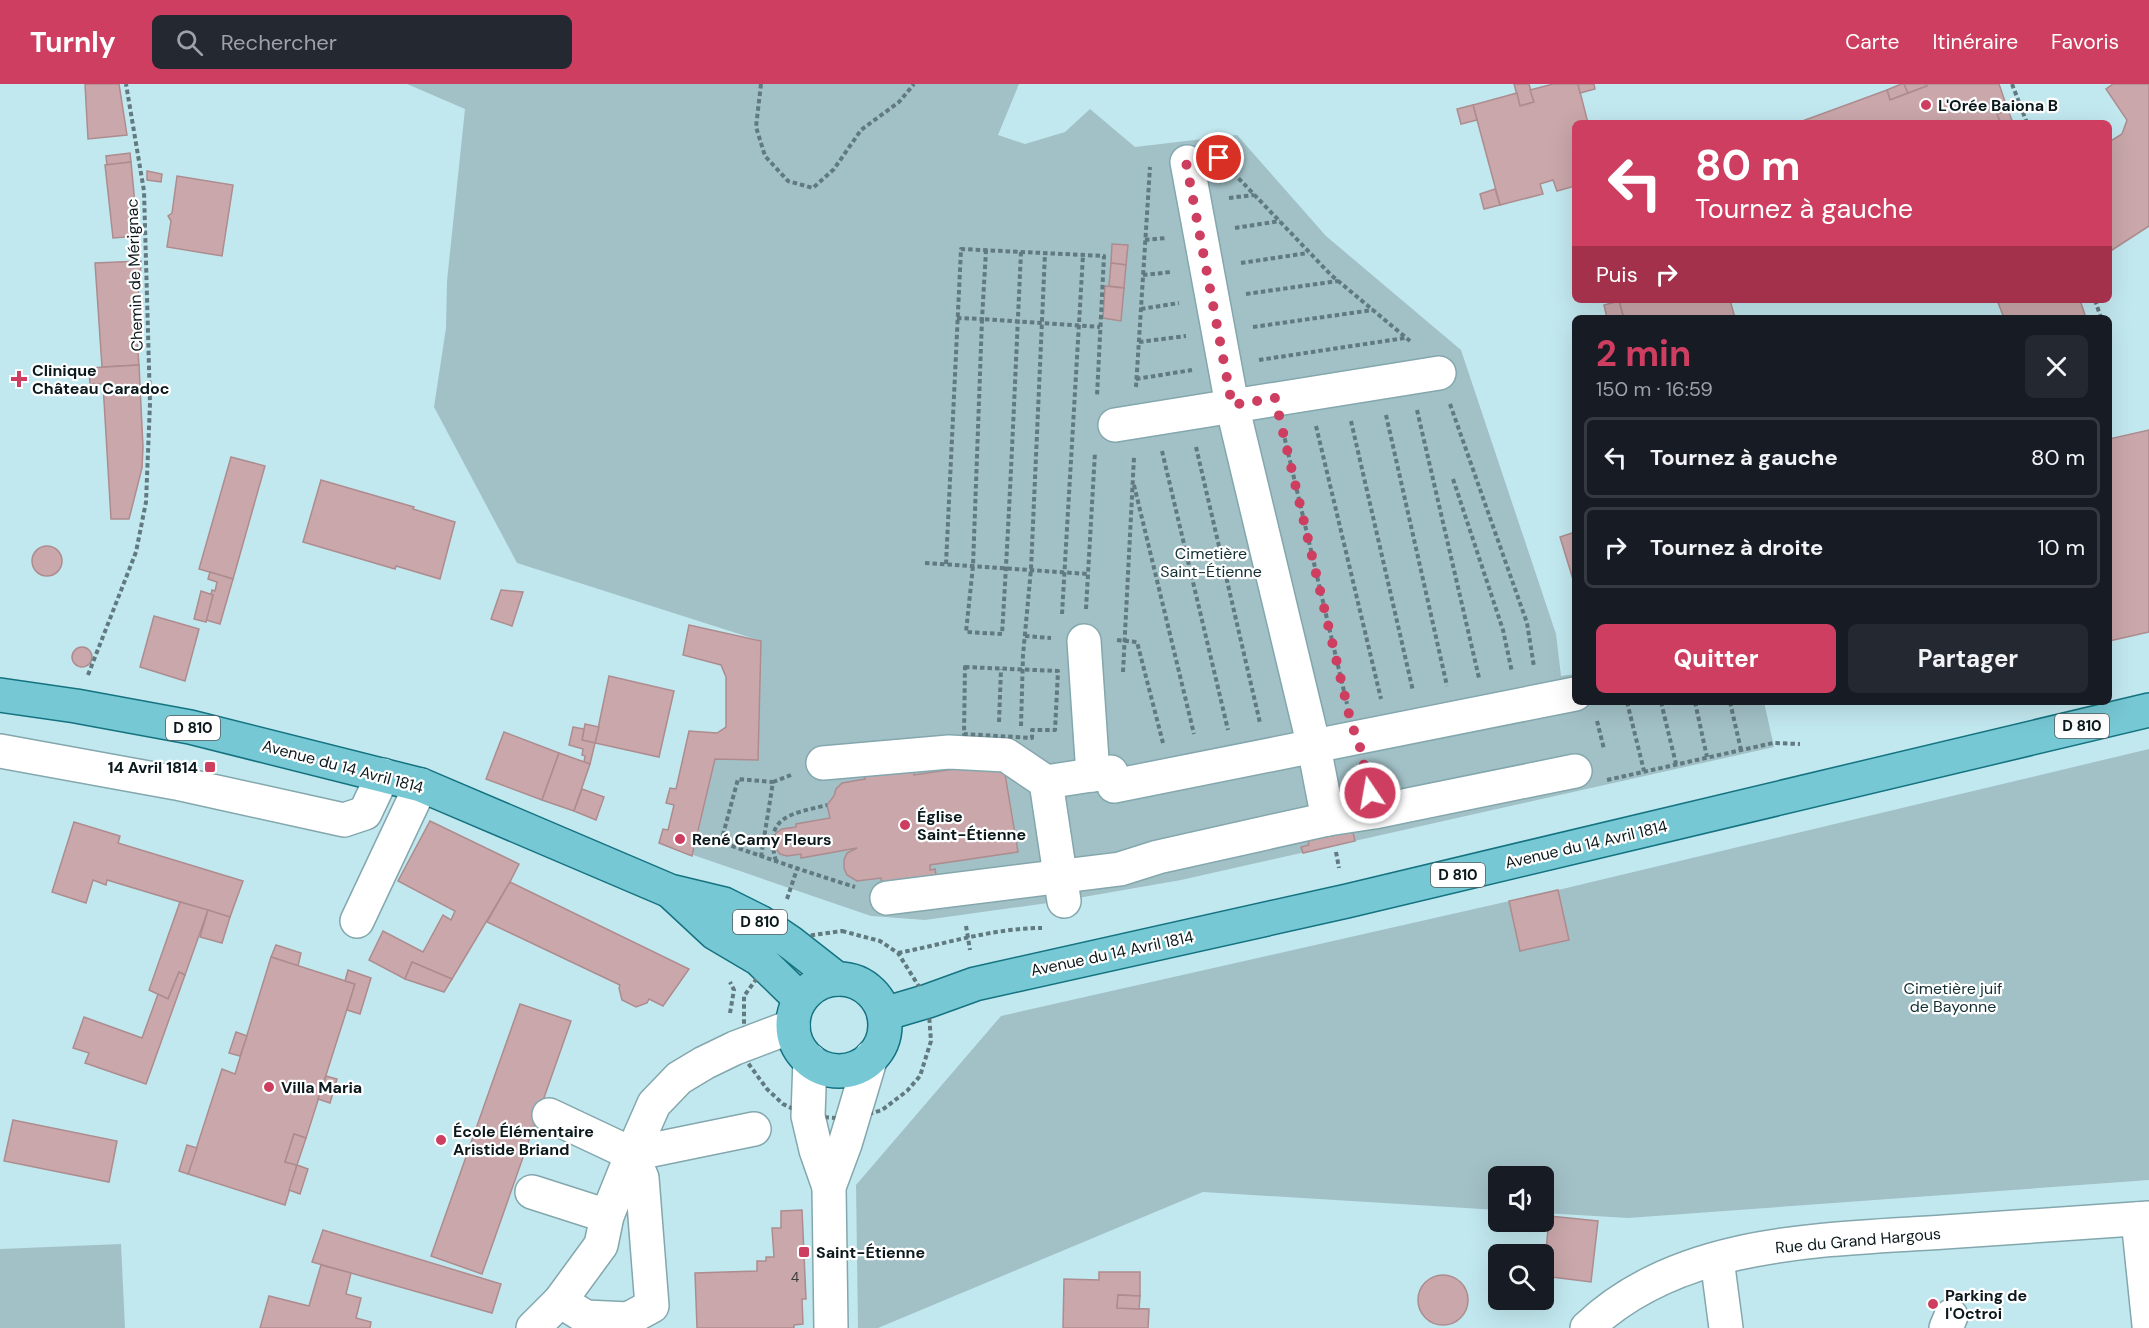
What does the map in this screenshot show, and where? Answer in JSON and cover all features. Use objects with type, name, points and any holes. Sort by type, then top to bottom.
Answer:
[{"type":"main road","name":"Avenue du 14 Avril 1814","points":[[0,695],[190,727],[421,785],[670,891],[724,904],[760,922],[837,979]]},
{"type":"main road","name":"Avenue du 14 Avril 1814","points":[[884,1014],[975,984],[1347,901],[2149,710]]},
{"type":"main road","name":"Avenue du 14 Avril 1814","points":[[670,891],[715,933],[766,966],[797,1013]]},
{"type":"main road","points":[[837,979],[853,981],[867,988],[878,1000],[884,1014],[885,1026],[879,1048],[860,1065],[848,1070],[822,1067],[810,1060],[801,1051],[795,1039],[797,1013],[811,989],[823,981],[837,979]]},
{"type":"street","points":[[1186,162],[1232,405],[1314,747],[1331,833]]},
{"type":"street","points":[[1115,425],[1409,378]]},
{"type":"street","points":[[1067,634],[1093,775]]},
{"type":"street","points":[[823,763],[949,752],[1006,755],[1046,782],[1112,772],[1114,786],[1516,706],[1572,704]]},
{"type":"street","points":[[0,751],[186,785],[344,820],[365,813],[383,775]]},
{"type":"street","points":[[887,898],[1062,888],[1158,856],[1331,833],[1374,812],[1575,771]]},
{"type":"street","points":[[1046,782],[1062,888]]},
{"type":"street","points":[[357,921],[421,785]]},
{"type":"street","points":[[533,1328],[560,1301],[600,1245],[607,1216],[654,1104],[679,1078],[704,1063],[735,1032],[797,1013]]},
{"type":"street","points":[[829,1187],[871,1057]]},
{"type":"street","points":[[810,1060],[808,1116],[816,1150],[829,1187],[831,1328]]},
{"type":"street","points":[[549,1115],[632,1154],[754,1129]]},
{"type":"street","points":[[560,1301],[586,1317],[628,1319],[652,1306],[642,1178],[632,1154]]},
{"type":"street","points":[[532,1192],[607,1216]]},
{"type":"street","points":[[2144,1218],[2148,1311]]},
{"type":"street","name":"Rue du Grand Hargous","points":[[1587,1328],[1621,1302],[1652,1283],[1680,1269],[1717,1259],[1787,1246],[1861,1238],[2144,1218]]},
{"type":"street","points":[[1717,1259],[1726,1328]]},
{"type":"path","name":"Chemin de Mérignac","points":[[76,706],[136,552],[146,502],[150,403],[144,191],[126,84]]},
{"type":"path","points":[[761,84],[756,127],[765,156],[788,181],[813,188],[834,169],[861,130],[898,102],[914,84]]},
{"type":"path","points":[[2012,84],[2026,120]]},
{"type":"path","points":[[1186,162],[1219,158],[1331,275],[1432,359],[1409,378]]},
{"type":"path","points":[[946,564],[961,249],[1104,256]]},
{"type":"path","points":[[986,250],[973,566],[966,632],[1002,634],[1021,252]]},
{"type":"path","points":[[1021,737],[1024,636],[1031,569],[1045,253]]},
{"type":"path","points":[[1067,634],[1064,572],[1077,325],[1083,255]]},
{"type":"path","points":[[957,318],[1018,320],[1100,327]]},
{"type":"path","points":[[1136,379],[1406,338]]},
{"type":"path","points":[[1409,378],[1527,623],[1516,706]]},
{"type":"path","points":[[1409,378],[1484,699],[1516,706]]},
{"type":"path","points":[[1409,378],[1451,705],[1457,718]]},
{"type":"path","points":[[1343,388],[1418,714],[1424,725]]},
{"type":"path","points":[[1308,393],[1386,720],[1392,731]]},
{"type":"path","points":[[1275,398],[1352,727],[1358,738]]},
{"type":"path","points":[[1188,412],[1268,756]]},
{"type":"path","points":[[1154,418],[1235,762]]},
{"type":"path","points":[[1133,479],[1202,769]]},
{"type":"path","points":[[1453,479],[1503,630],[1516,706]]},
{"type":"path","points":[[925,563],[1088,574]]},
{"type":"path","points":[[1024,636],[1067,634],[1137,642],[1171,775]]},
{"type":"path","points":[[1032,738],[1032,730],[1055,730],[1058,671],[965,667],[964,734],[1032,738],[1043,738]]},
{"type":"path","points":[[999,724],[1001,669]]},
{"type":"path","points":[[1586,705],[1606,757]]},
{"type":"path","points":[[1628,705],[1644,771]]},
{"type":"path","points":[[1662,705],[1676,764]]},
{"type":"path","points":[[1696,705],[1707,757]]},
{"type":"path","points":[[1731,705],[1740,750]]},
{"type":"path","points":[[1575,771],[1581,786],[1773,743],[1800,744]]},
{"type":"path","points":[[1608,768],[1611,779]]},
{"type":"path","points":[[761,857],[773,782],[738,779],[721,842],[761,857],[887,898]]},
{"type":"path","points":[[777,862],[771,843],[777,824],[789,817],[827,805]]},
{"type":"path","points":[[1331,833],[1340,878]]},
{"type":"path","points":[[787,900],[797,869]]},
{"type":"path","points":[[727,975],[734,990],[731,1010],[735,1032],[748,1063],[767,1089],[783,1104],[808,1116],[852,1119],[882,1110],[920,1076],[931,1041],[928,1001],[898,953],[880,941],[842,931],[813,935],[791,943],[766,966],[744,996],[735,1032]]},
{"type":"green space","name":"Cimetière Saint-Étienne","points":[[407,84],[1019,84],[998,135],[1025,144],[1065,132],[1090,109],[1135,147],[1237,135],[1326,236],[1461,350],[1556,634],[1561,676],[1572,674],[1572,705],[1765,705],[1774,747],[1181,880],[1055,902],[925,920],[871,916],[693,855],[715,759],[758,760],[761,641],[517,563],[434,407],[446,328],[447,281],[465,109]]},
{"type":"green space","name":"Cimetière juif de Bayonne","points":[[2149,749],[2149,1180],[1628,1218],[1554,1214],[1554,1166],[1488,1166],[1488,1209],[1203,1192],[878,1328],[858,1328],[856,1185],[1001,1016],[1558,890]]},
{"type":"green space","points":[[121,1244],[125,1328],[0,1328],[0,1249]]},
{"type":"building","points":[[85,84],[119,84],[127,135],[88,139]]},
{"type":"building","points":[[1514,84],[1529,84],[1534,102],[1520,106]]},
{"type":"building","points":[[1553,84],[1578,84],[1587,120],[1572,120],[1572,187],[1557,191],[1553,180],[1540,184],[1543,194],[1500,205],[1473,105],[1517,93],[1520,106],[1534,102],[1530,90]]},
{"type":"building","points":[[1578,84],[1594,84],[1595,89],[1580,93]]},
{"type":"building","points":[[1904,84],[1908,93],[1890,100],[1887,90]]},
{"type":"building","points":[[1904,84],[1926,84],[1927,86],[1908,93]]},
{"type":"building","name":"L'Orée Baiona B","points":[[1926,84],[1999,84],[2008,110],[1997,114],[2000,120],[1805,120],[1887,90],[1890,100],[1927,86]]},
{"type":"building","points":[[2113,84],[2149,84],[2149,226],[2112,250],[2112,140],[2122,134],[2127,120],[2106,89]]},
{"type":"building","points":[[1473,105],[1477,120],[1461,124],[1457,109]]},
{"type":"building","points":[[2008,110],[2012,120],[2000,120],[1997,114]]},
{"type":"building","points":[[130,153],[131,162],[107,165],[106,156]]},
{"type":"building","points":[[131,162],[138,236],[113,238],[105,165]]},
{"type":"building","points":[[147,171],[162,174],[161,182],[147,180]]},
{"type":"building","points":[[177,176],[233,185],[222,256],[167,247],[171,221],[168,216],[172,213]]},
{"type":"building","points":[[1495,189],[1500,205],[1484,209],[1480,194]]},
{"type":"building","points":[[1112,244],[1128,245],[1126,265],[1111,263]]},
{"type":"building","points":[[141,261],[135,313],[139,365],[102,367],[95,263]]},
{"type":"building","points":[[1111,263],[1126,265],[1124,288],[1109,286]]},
{"type":"building","points":[[1105,286],[1124,288],[1121,321],[1103,318]]},
{"type":"building","points":[[1620,303],[1731,303],[1734,315],[1623,315]]},
{"type":"building","points":[[1620,303],[1623,315],[1606,315],[1604,305]]},
{"type":"building","points":[[1998,303],[2081,303],[2085,315],[2003,315]]},
{"type":"building","points":[[139,365],[142,468],[129,519],[111,519],[103,384],[90,384],[89,368]]},
{"type":"building","points":[[2149,430],[2149,632],[2112,640],[2112,438]]},
{"type":"building","points":[[231,457],[265,466],[233,579],[199,569]]},
{"type":"building","points":[[321,480],[414,507],[413,509],[455,522],[440,579],[396,566],[395,569],[303,542]]},
{"type":"building","points":[[1572,533],[1572,576],[1560,537]]},
{"type":"building","points":[[47,546],[58,550],[62,561],[58,572],[47,576],[36,572],[32,561],[36,550]]},
{"type":"building","points":[[210,572],[233,579],[220,624],[206,620],[213,595],[212,590],[215,591],[217,582],[208,579]]},
{"type":"building","points":[[501,590],[523,592],[512,626],[491,619]]},
{"type":"building","points":[[201,591],[213,595],[206,622],[194,619]]},
{"type":"building","points":[[154,616],[199,629],[185,681],[140,667]]},
{"type":"building","points":[[689,625],[761,641],[758,760],[715,759],[692,856],[659,843],[663,829],[668,830],[674,805],[666,803],[670,788],[676,789],[689,731],[717,733],[726,727],[726,677],[721,665],[683,655]]},
{"type":"building","points":[[82,647],[89,650],[92,657],[89,664],[82,667],[75,664],[72,657],[75,650]]},
{"type":"building","points":[[609,676],[674,691],[659,757],[595,743]]},
{"type":"building","points":[[585,724],[599,727],[595,743],[582,740]]},
{"type":"building","points":[[573,727],[584,729],[582,740],[595,743],[590,764],[584,762],[583,749],[569,745]]},
{"type":"building","points":[[504,732],[559,753],[542,800],[486,779]]},
{"type":"building","points":[[559,753],[590,764],[574,811],[542,800]]},
{"type":"building","name":"Église Saint-Étienne","points":[[1003,762],[1018,852],[930,865],[930,870],[935,869],[936,875],[930,876],[932,882],[925,883],[924,877],[882,883],[881,878],[857,881],[847,875],[844,860],[847,853],[857,848],[801,858],[801,854],[787,856],[780,854],[774,846],[773,839],[782,829],[830,818],[827,805],[842,783],[865,779],[865,775],[919,771],[914,772],[914,775]]},
{"type":"building","points":[[582,789],[604,797],[596,820],[574,811]]},
{"type":"building","points":[[430,821],[519,864],[452,979],[412,962],[405,979],[369,960],[383,931],[423,952],[443,915],[451,920],[455,911],[398,881]]},
{"type":"building","points":[[74,822],[120,836],[118,843],[243,881],[230,917],[107,880],[106,885],[93,880],[86,903],[52,892]]},
{"type":"building","points":[[1351,823],[1355,841],[1303,853],[1301,847],[1309,845],[1306,833]]},
{"type":"building","points":[[510,882],[689,969],[663,1006],[649,999],[647,1003],[636,1007],[622,1000],[620,985],[487,922]]},
{"type":"building","points":[[1558,890],[1569,940],[1520,951],[1509,901]]},
{"type":"building","points":[[180,902],[208,910],[185,975],[179,972],[168,999],[149,990]]},
{"type":"building","points":[[208,910],[230,917],[222,943],[200,937]]},
{"type":"building","points":[[276,945],[301,953],[298,966],[271,957]]},
{"type":"building","name":"Villa Maria","points":[[271,957],[355,984],[306,1138],[294,1134],[285,1162],[297,1165],[285,1205],[188,1174],[222,1069],[235,1074]]},
{"type":"building","points":[[412,962],[452,979],[444,992],[405,979]]},
{"type":"building","points":[[348,970],[371,978],[360,1014],[347,1010],[355,984],[345,981]]},
{"type":"building","points":[[179,972],[185,975],[146,1084],[85,1063],[89,1053],[73,1048],[84,1017],[142,1038],[158,994],[168,999]]},
{"type":"building","points":[[520,1004],[571,1021],[482,1274],[431,1256]]},
{"type":"building","points":[[236,1032],[247,1036],[240,1056],[229,1053]]},
{"type":"building","points":[[326,1076],[337,1079],[330,1103],[318,1099]]},
{"type":"building","points":[[13,1120],[117,1141],[109,1182],[4,1161]]},
{"type":"building","points":[[294,1134],[306,1138],[297,1165],[285,1162]]},
{"type":"building","points":[[187,1145],[197,1148],[188,1174],[179,1171]]},
{"type":"building","points":[[297,1165],[308,1169],[300,1194],[289,1190]]},
{"type":"building","points":[[802,1210],[806,1299],[802,1299],[803,1324],[794,1325],[794,1328],[697,1328],[695,1273],[757,1271],[757,1261],[766,1261],[766,1257],[774,1257],[772,1228],[781,1228],[781,1211]]},
{"type":"building","points":[[1554,1217],[1598,1221],[1591,1282],[1554,1277],[1554,1244],[1547,1244],[1548,1232],[1554,1232]]},
{"type":"building","points":[[323,1230],[501,1284],[492,1313],[312,1262]]},
{"type":"building","points":[[321,1265],[351,1273],[346,1294],[361,1298],[356,1318],[371,1322],[370,1328],[260,1328],[269,1296],[309,1306]]},
{"type":"building","points":[[1099,1272],[1140,1272],[1140,1296],[1118,1295],[1117,1308],[1149,1309],[1148,1328],[1063,1328],[1064,1279],[1099,1280]]},
{"type":"building","points":[[1443,1275],[1457,1279],[1464,1286],[1468,1300],[1464,1314],[1457,1321],[1443,1325],[1429,1321],[1422,1314],[1418,1300],[1422,1286],[1429,1279]]},
{"type":"building","points":[[1118,1295],[1140,1296],[1139,1309],[1117,1308]]},
{"type":"place","name":"L'Orée Baiona B","points":[[1926,105]]},
{"type":"place","name":"Clinique Château Caradoc","points":[[19,379]]},
{"type":"place","name":"14 Avril 1814","points":[[210,767]]},
{"type":"place","name":"Église Saint-Étienne","points":[[905,825]]},
{"type":"place","name":"René Camy Fleurs","points":[[680,839]]},
{"type":"place","name":"Villa Maria","points":[[269,1087]]},
{"type":"place","name":"École Élémentaire Aristide Briand","points":[[441,1140]]},
{"type":"place","name":"Saint-Étienne","points":[[804,1252]]},
{"type":"place","name":"Parking de l'Octroi","points":[[1933,1304]]},
{"type":"route","points":[[1219,158],[1186,162],[1232,405],[1275,398],[1352,727],[1358,738],[1370,793]]}]
